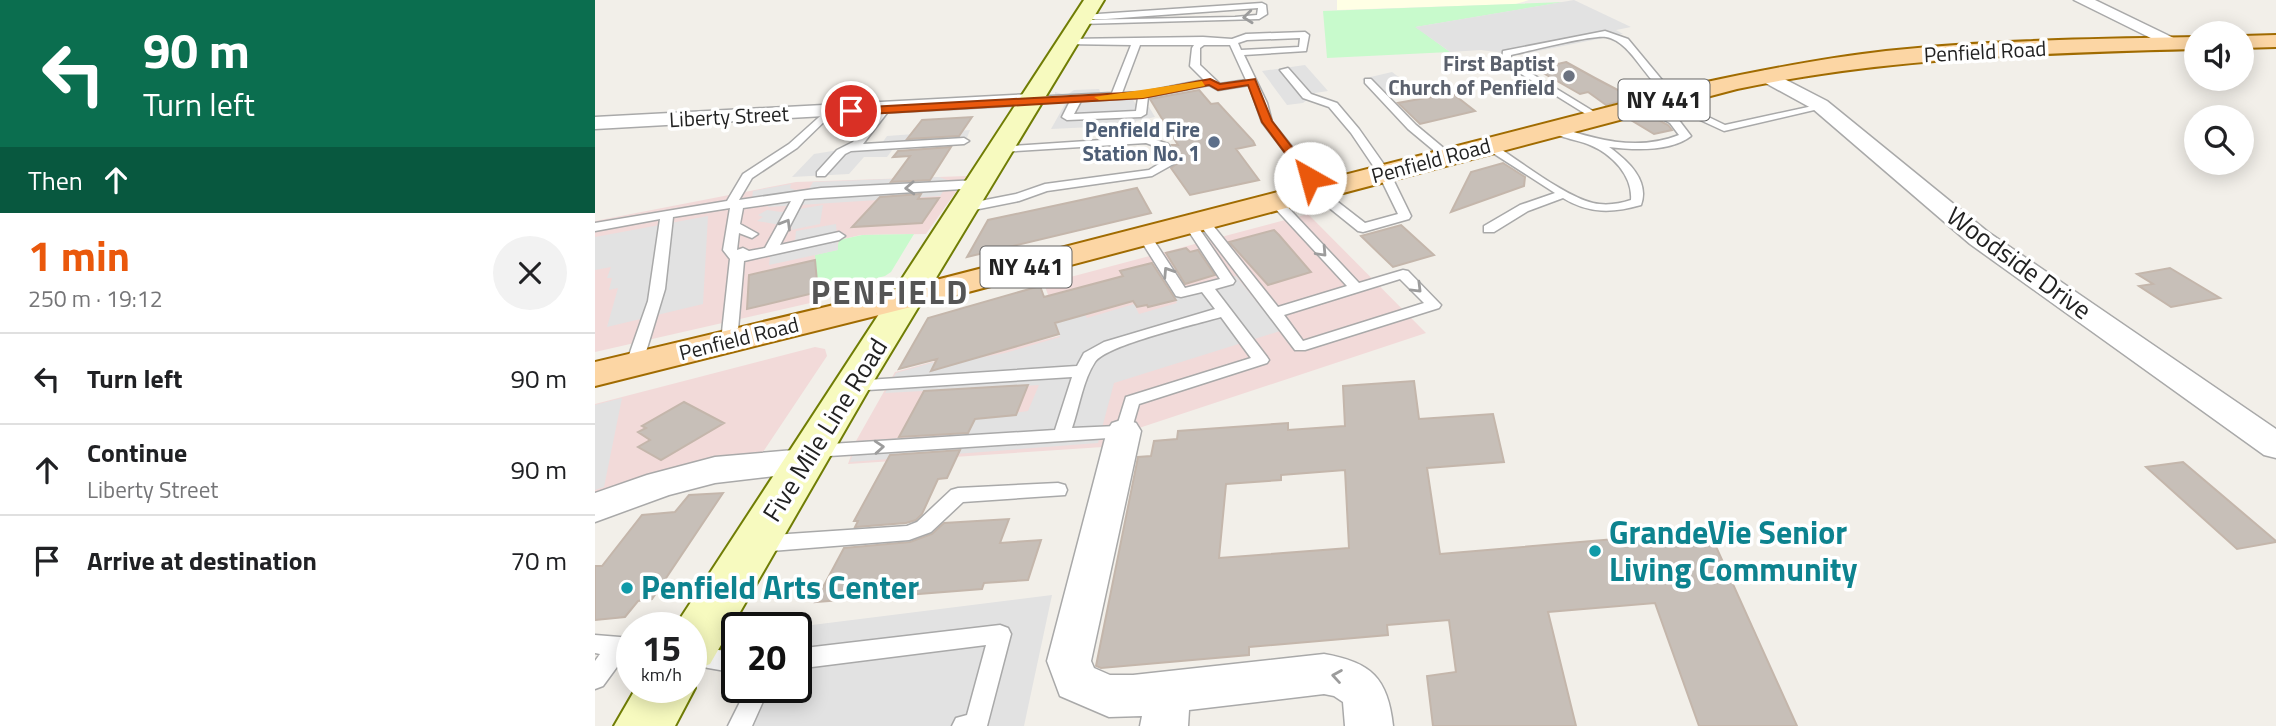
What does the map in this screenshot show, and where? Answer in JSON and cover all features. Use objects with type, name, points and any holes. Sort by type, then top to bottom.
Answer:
[{"type":"main road","name":"Five Mile Line Road","points":[[707,622],[850,387],[1086,13]]},
{"type":"main road","points":[[2254,42],[2276,41]]},
{"type":"main road","name":"Penfield Road","points":[[595,374],[907,298],[1554,129],[1595,130],[1663,101],[1767,76],[1845,63],[1927,54],[2184,43]]},
{"type":"main road","points":[[643,726],[658,703]]},
{"type":"street","points":[[2082,0],[2184,42]]},
{"type":"street","name":"Woodside Drive","points":[[1767,76],[1822,107],[1979,238],[2276,446]]},
{"type":"street","name":"Liberty Street","points":[[595,123],[827,113],[1031,100]]},
{"type":"street","points":[[1124,431],[1069,661],[1076,682],[1109,696],[1166,708],[1272,680],[1324,674],[1348,677],[1363,691],[1369,726]]},
{"type":"street","points":[[595,508],[660,484],[715,470],[808,457]]},
{"type":"lane","points":[[1262,5],[1263,14],[1259,17],[1235,19],[1086,13],[1140,15],[1178,8],[1262,5]]},
{"type":"lane","points":[[1489,146],[1585,207],[1616,209],[1637,202],[1640,190],[1629,170],[1595,130],[1507,62],[1506,53],[1605,34],[1625,41],[1659,82],[1663,101],[1686,136],[1674,143],[1637,145],[1595,130]]},
{"type":"lane","points":[[1067,43],[1203,40],[1233,42],[1246,37],[1305,35],[1303,49],[1238,54]]},
{"type":"lane","points":[[1203,40],[1196,48],[1195,66],[1210,82],[1218,87],[1252,82]]},
{"type":"lane","points":[[1115,96],[1137,41]]},
{"type":"lane","points":[[1233,42],[1267,122],[1318,191],[1363,228],[1405,216],[1384,173],[1333,105],[1307,96],[1285,70]]},
{"type":"lane","points":[[1368,81],[1412,127],[1448,157]]},
{"type":"lane","points":[[1031,100],[1143,95],[1210,82]]},
{"type":"lane","points":[[1077,98],[1067,117],[1141,114],[1143,95]]},
{"type":"lane","points":[[1663,101],[1719,128],[1822,107]]},
{"type":"lane","points":[[821,174],[841,152],[857,144],[885,109]]},
{"type":"lane","points":[[737,258],[730,250],[734,204],[747,176],[793,146],[827,113]]},
{"type":"lane","points":[[595,227],[800,195],[1019,197],[1045,188],[1152,173],[1173,160],[1164,146],[1147,140],[1001,149]]},
{"type":"lane","points":[[850,148],[964,141]]},
{"type":"lane","points":[[1489,229],[1524,208],[1564,194]]},
{"type":"lane","points":[[770,251],[800,195]]},
{"type":"lane","points":[[1276,202],[1356,288]]},
{"type":"lane","points":[[634,365],[654,304],[664,251],[667,214]]},
{"type":"lane","points":[[1144,236],[1181,293],[1228,281],[1196,223]]},
{"type":"lane","points":[[1196,223],[1275,313],[1300,347],[1434,305],[1403,274],[1275,313]]},
{"type":"lane","points":[[729,341],[737,258],[751,240],[733,226]]},
{"type":"lane","points":[[737,258],[839,236]]},
{"type":"lane","points":[[808,457],[1038,435],[1124,431],[1132,401],[1261,360],[1206,287]]},
{"type":"lane","points":[[1062,434],[1082,371],[1090,356],[1109,345],[1225,312]]},
{"type":"lane","points":[[850,387],[1082,371]]},
{"type":"lane","points":[[754,544],[909,533],[924,527],[958,495],[1058,490]]},
{"type":"lane","points":[[812,657],[1000,634],[976,724],[964,726]]},
{"type":"lane","points":[[595,644],[616,646]]},
{"type":"lane","points":[[595,679],[616,657]]},
{"type":"lane","points":[[740,726],[751,703]]},
{"type":"shaded area","points":[[1337,0],[1529,0],[1516,4],[1337,10]]},
{"type":"shaded area","points":[[1574,0],[1631,27],[1616,30],[1623,34],[1518,55],[1481,50],[1450,52],[1415,27]]},
{"type":"shaded area","points":[[1305,65],[1328,91],[1315,93],[1303,103],[1287,105],[1262,71]]},
{"type":"shaded area","points":[[1392,72],[1416,90],[1378,97],[1362,79]]},
{"type":"shaded area","points":[[1099,89],[1101,94],[1128,92],[1137,106],[1149,107],[1155,117],[1136,121],[1134,125],[1051,129],[1065,104],[1055,104],[1055,92],[1067,95],[1074,90]]},
{"type":"shaded area","points":[[970,130],[964,145],[893,149],[887,157],[864,157],[849,174],[792,177],[814,154],[882,143],[887,136]]},
{"type":"shaded area","points":[[967,176],[926,234],[861,235],[839,240],[838,250],[816,255],[819,301],[595,352],[595,221],[796,182]]},
{"type":"shaded area","points":[[939,177],[950,181],[940,196],[768,207],[769,195],[752,198],[753,191],[791,184],[790,188],[795,190],[809,189],[813,182]]},
{"type":"shaded area","points":[[823,205],[820,224],[791,230],[792,227],[757,221],[763,217],[758,215],[767,210],[781,212]]},
{"type":"shaded area","points":[[1308,214],[1426,333],[1139,428],[1133,445],[848,464],[856,441],[895,372],[972,351],[975,357],[1063,335],[1044,284]]},
{"type":"shaded area","points":[[708,216],[703,304],[607,327],[618,288],[609,290],[612,278],[607,278],[611,267],[595,270],[595,237]]},
{"type":"shaded area","points":[[836,224],[838,250],[769,265],[770,256],[794,251],[796,231]]},
{"type":"shaded area","points":[[1236,276],[1280,331],[1114,383],[1098,443],[850,462],[858,441],[969,432],[975,419],[1028,411],[1039,385],[885,393],[896,373],[970,352],[973,359],[1005,353],[1060,337],[1054,321],[1084,312],[1087,318],[1134,304],[1139,314],[1177,303],[1173,294]]},
{"type":"shaded area","points":[[815,347],[825,349],[827,356],[761,455],[595,498],[595,404]]},
{"type":"shaded area","points":[[622,398],[604,487],[595,490],[595,405]]},
{"type":"shaded area","points":[[1052,595],[1024,726],[729,726],[740,703],[812,703],[812,625]]},
{"type":"green space","points":[[1564,2],[1416,27],[1450,52],[1327,58],[1323,11]]},
{"type":"green space","points":[[914,234],[891,272],[885,276],[818,293],[815,255],[837,250],[839,240],[862,235]]},
{"type":"building","points":[[1566,62],[1633,98],[1606,105],[1588,92],[1580,94],[1536,69]]},
{"type":"building","name":"Penfield Fire Station No. 1","points":[[1199,90],[1211,104],[1218,103],[1253,141],[1255,145],[1236,149],[1259,180],[1190,195],[1171,168],[1182,160],[1172,145],[1178,145],[1150,99]]},
{"type":"building","points":[[1452,93],[1475,111],[1420,124],[1398,103]]},
{"type":"building","points":[[1649,115],[1672,130],[1654,134],[1631,120]]},
{"type":"building","points":[[972,117],[959,136],[907,139],[922,120]]},
{"type":"building","points":[[951,147],[930,180],[891,182],[910,156],[893,157],[898,151]]},
{"type":"building","points":[[1503,163],[1525,177],[1524,186],[1451,212],[1471,172]]},
{"type":"building","points":[[1137,188],[1151,213],[967,257],[988,220]]},
{"type":"building","points":[[921,194],[918,199],[939,198],[922,223],[852,227],[880,197]]},
{"type":"building","points":[[1401,225],[1434,255],[1393,267],[1361,236]]},
{"type":"building","points":[[1274,230],[1311,272],[1268,285],[1229,242]]},
{"type":"building","points":[[1186,248],[1190,252],[1198,250],[1215,275],[1185,284],[1166,253]]},
{"type":"building","points":[[815,260],[818,292],[747,309],[749,275]]},
{"type":"building","points":[[1152,263],[1176,300],[1148,307],[1137,307],[1133,301],[1055,323],[1059,334],[931,371],[937,359],[899,369],[928,318],[1040,286],[1044,297],[1123,276],[1120,271]]},
{"type":"building","points":[[2170,268],[2220,298],[2171,307],[2139,286],[2153,284],[2137,274]]},
{"type":"building","name":"GrandeVie Senior Living Community","points":[[1414,381],[1419,419],[1493,414],[1504,462],[1427,468],[1440,554],[1709,531],[1797,726],[1699,726],[1655,603],[1548,612],[1576,726],[1433,726],[1427,676],[1456,672],[1449,620],[1387,625],[1388,635],[1249,647],[1249,655],[1101,668],[1096,666],[1138,457],[1151,456],[1154,441],[1177,439],[1178,431],[1288,423],[1288,430],[1345,426],[1343,386]],"holes":[[[1345,470],[1349,548],[1219,558],[1226,484],[1281,480],[1281,475]]]},
{"type":"building","points":[[1028,385],[1016,415],[975,419],[968,433],[899,437],[924,391]]},
{"type":"building","points":[[684,402],[724,423],[661,460],[638,447],[650,440],[638,432],[646,428],[642,426]]},
{"type":"building","points":[[960,450],[947,478],[938,479],[922,514],[916,520],[855,527],[858,521],[854,521],[890,455]]},
{"type":"building","points":[[2183,462],[2276,542],[2237,549],[2146,467]]},
{"type":"building","points":[[723,493],[652,599],[638,601],[629,612],[616,612],[616,618],[595,620],[595,566],[602,566],[642,515],[675,512],[689,495]]},
{"type":"building","points":[[1009,519],[1000,543],[1041,540],[1028,580],[984,583],[982,589],[815,602],[844,548],[910,542],[932,534],[944,523]]},
{"type":"slow traffic","points":[[1099,97],[1143,95],[1202,84]]},
{"type":"place","name":"First Baptist Church of Penfield","points":[[1569,76]]},
{"type":"place","name":"Penfield Fire Station No. 1","points":[[1214,142]]},
{"type":"place","name":"GrandeVie Senior Living Community","points":[[1595,551]]},
{"type":"place","name":"Penfield Arts Center","points":[[627,588]]},
{"type":"district","name":"PENFIELD","points":[[890,292]]},
{"type":"route","points":[[851,111],[1143,95],[1210,82],[1218,87],[1252,82],[1267,122],[1310,178]]}]
